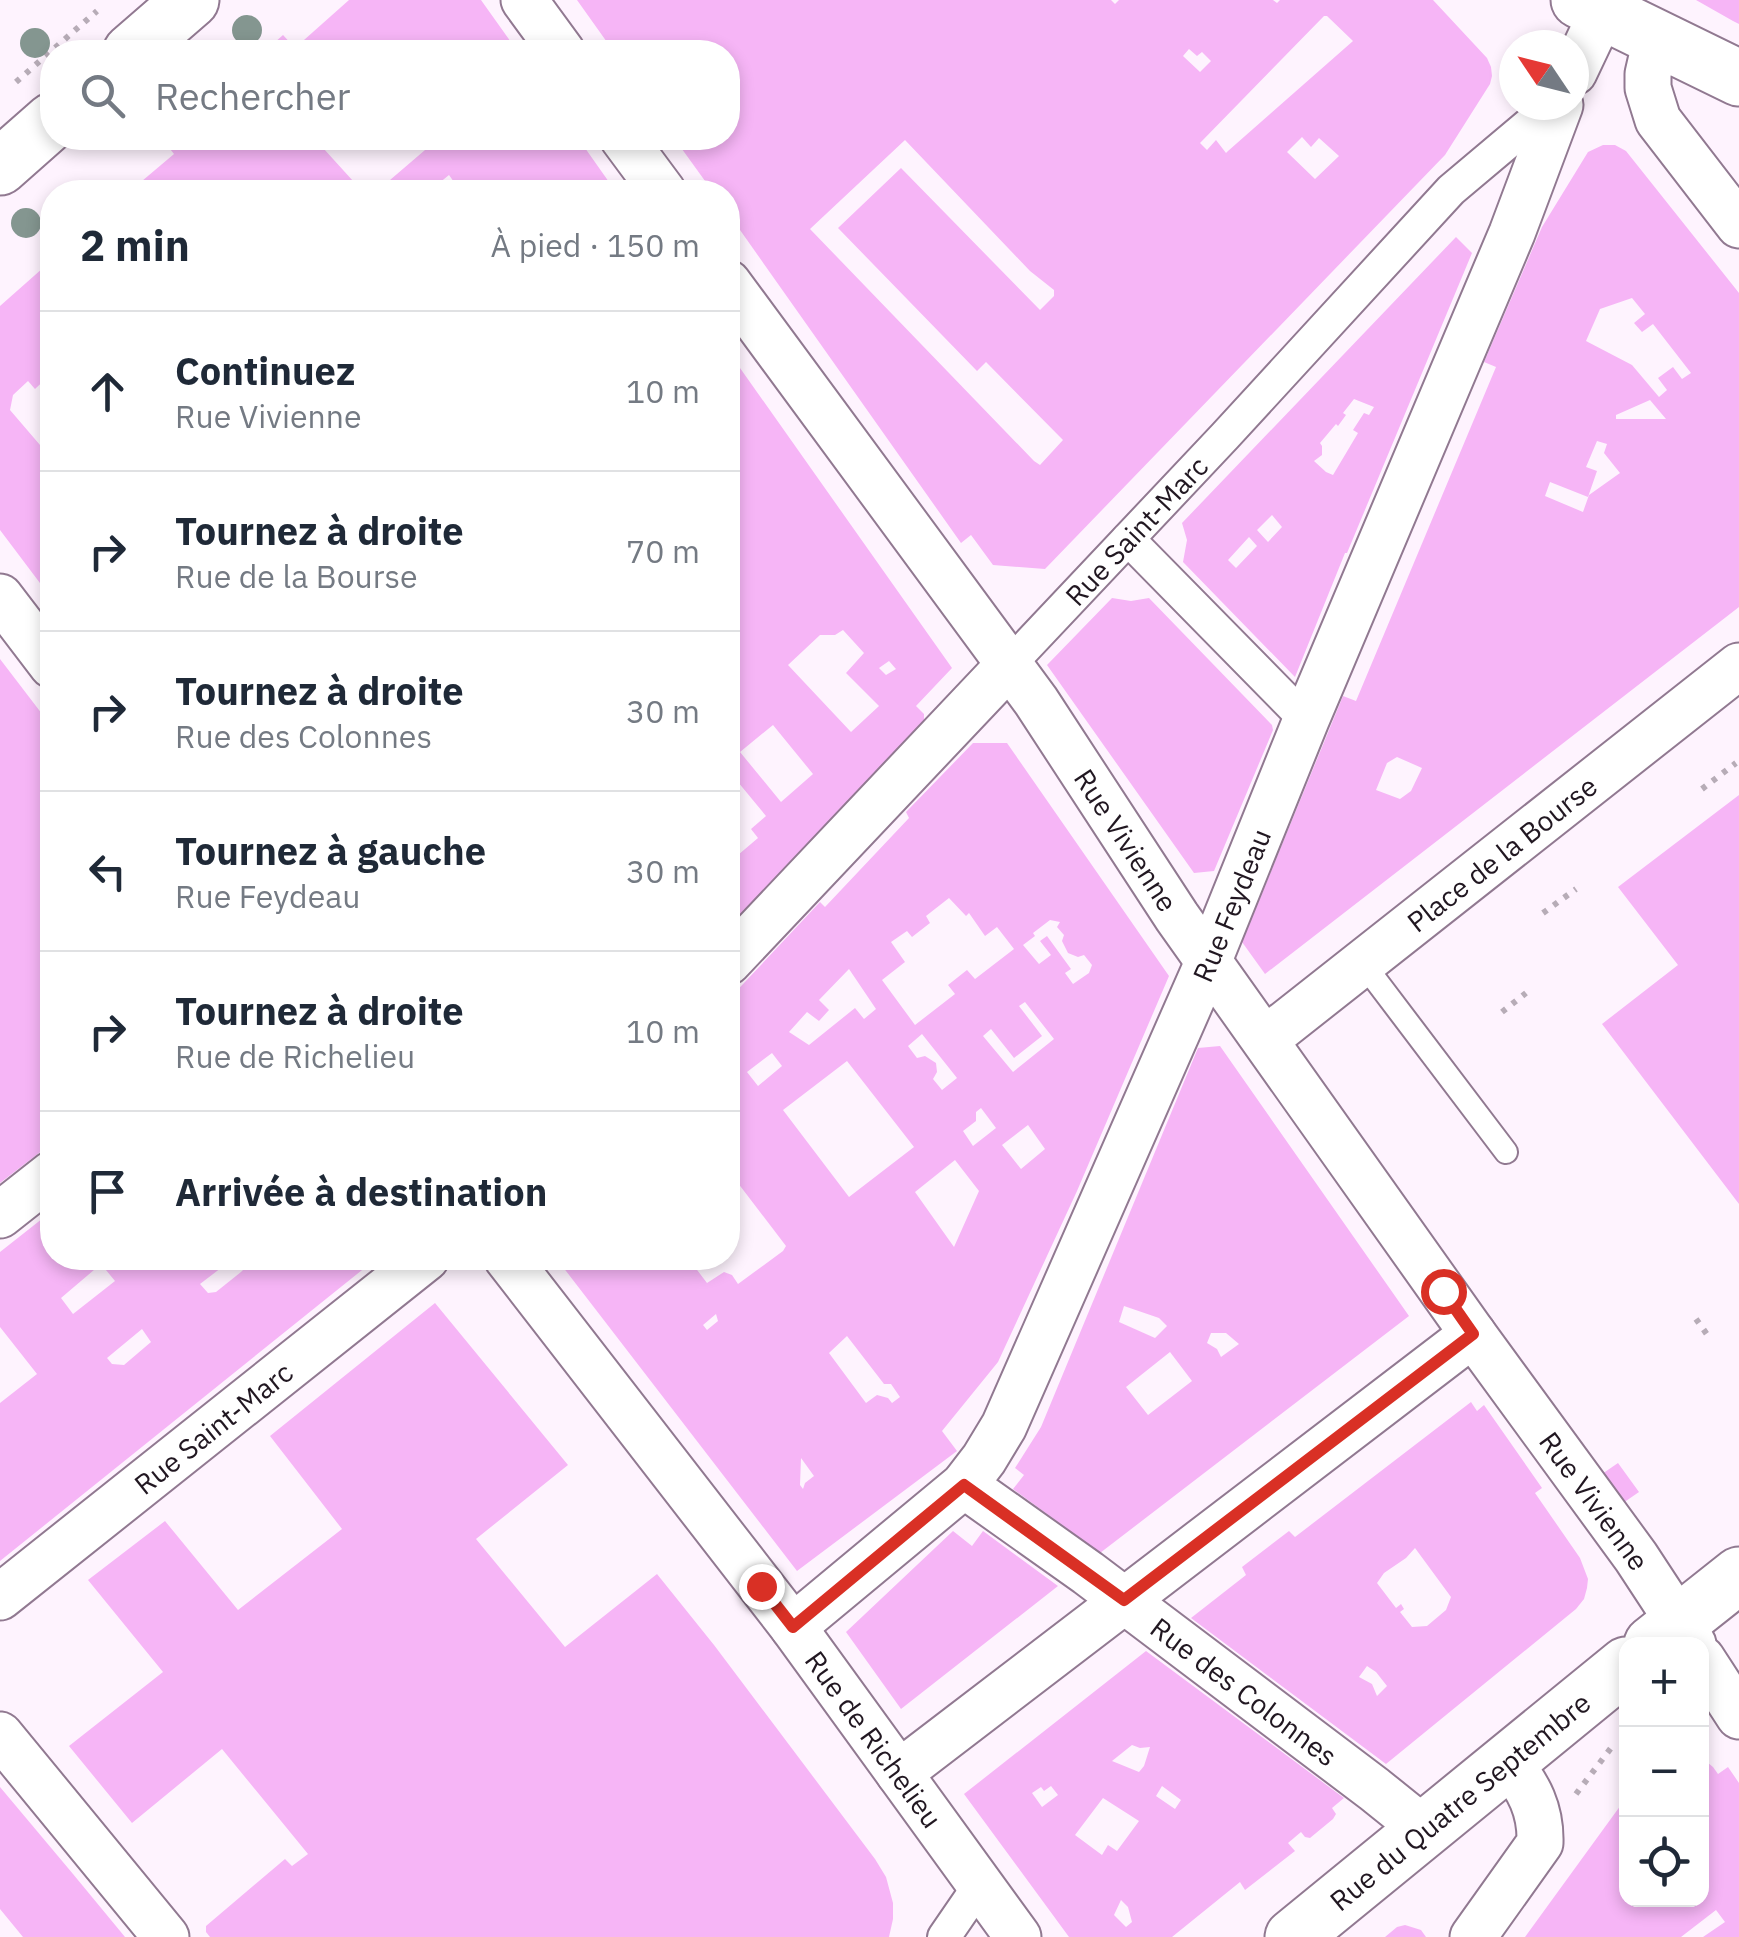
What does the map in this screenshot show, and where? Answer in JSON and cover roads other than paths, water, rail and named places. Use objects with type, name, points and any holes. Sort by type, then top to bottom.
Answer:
[{"type":"main road","points":[[145,40],[190,0]]},
{"type":"main road","points":[[1590,7],[1739,78]]},
{"type":"main road","points":[[0,167],[40,132]]},
{"type":"main road","points":[[1687,1637],[1739,1575]]},
{"type":"main road","name":"Rue du Quatre Septembre","points":[[1294,1937],[1619,1672]]},
{"type":"street","points":[[524,0],[553,40]]},
{"type":"street","points":[[1656,39],[1648,88],[1658,120],[1739,225]]},
{"type":"street","name":"Rue Saint-Marc","points":[[740,949],[1451,190],[1534,120]]},
{"type":"street","name":"Rue Feydeau","points":[[793,1627],[964,1485],[1004,1426],[1208,960],[1512,233],[1554,120]]},
{"type":"street","points":[[632,150],[654,180]]},
{"type":"street","name":"Rue Vivienne","points":[[740,299],[1036,702],[1177,917],[1625,1541],[1679,1637]]},
{"type":"street","points":[[1128,539],[1306,720]]},
{"type":"street","points":[[0,597],[40,649]]},
{"type":"street","name":"Place de la Bourse","points":[[1266,1039],[1739,666]]},
{"type":"street","points":[[0,1215],[40,1183]]},
{"type":"street","name":"Rue Saint-Marc","points":[[0,1596],[411,1270]]},
{"type":"street","name":"Rue de Richelieu","points":[[516,1270],[793,1627],[1018,1937]]},
{"type":"street","points":[[900,1774],[1473,1334]]},
{"type":"street","name":"Rue des Colonnes","points":[[964,1485],[1124,1600],[1425,1830]]},
{"type":"street","name":"Rue Vivienne","points":[[1709,1678],[1739,1716]]},
{"type":"street","points":[[0,1734],[166,1937]]},
{"type":"street","points":[[1472,1937],[1540,1843],[1533,1796],[1508,1762]]},
{"type":"street","points":[[944,1937],[979,1886]]},
{"type":"lane","points":[[1362,962],[1506,1152]]}]
